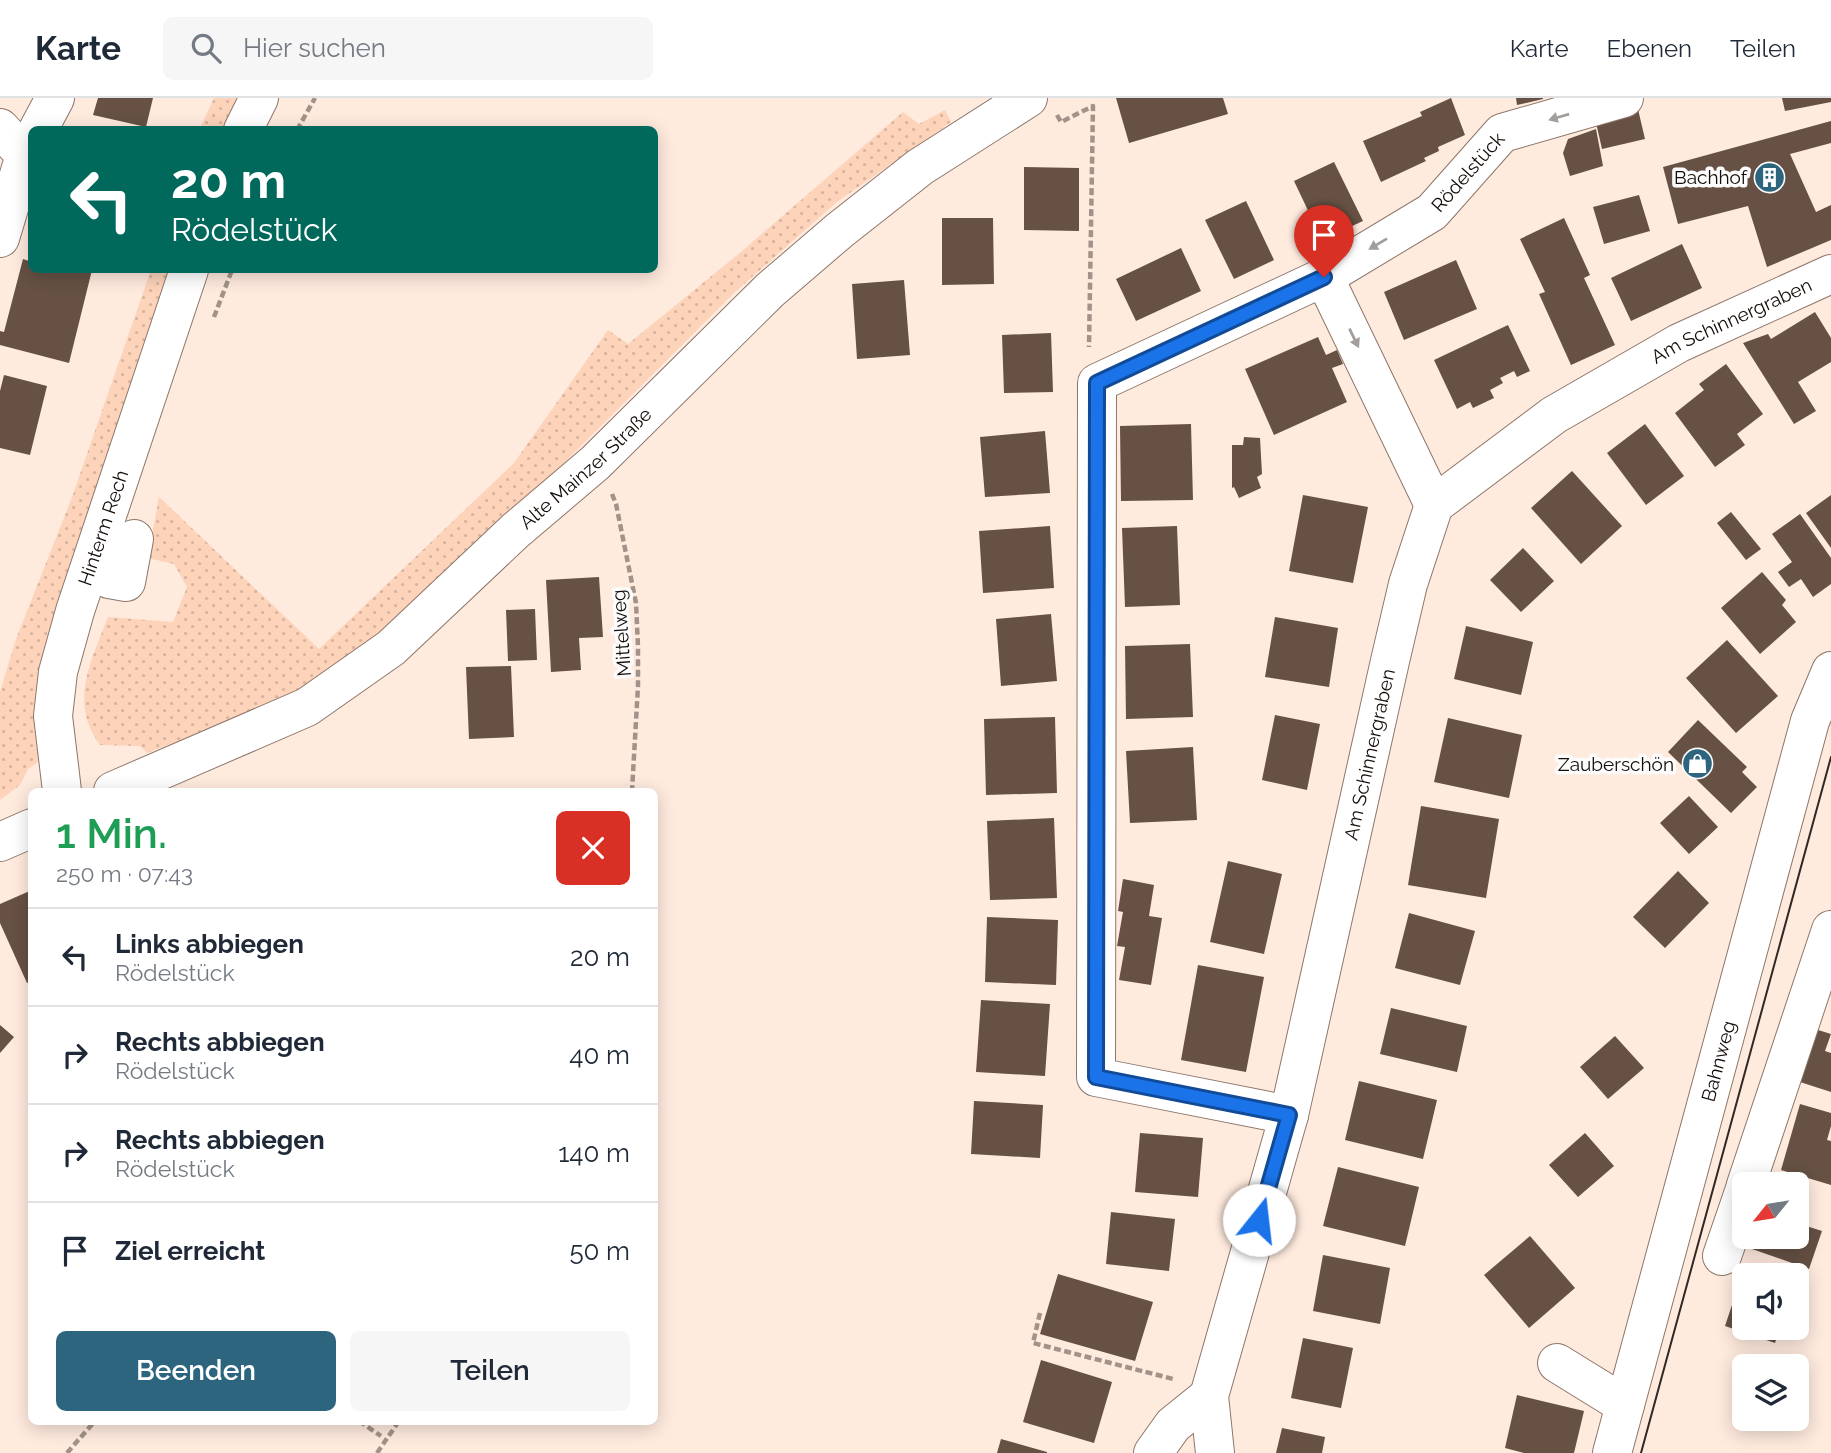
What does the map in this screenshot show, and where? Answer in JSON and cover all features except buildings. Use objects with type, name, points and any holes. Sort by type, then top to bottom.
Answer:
[{"type":"street","points":[[34,126],[55,98]]},
{"type":"street","points":[[245,126],[259,98]]},
{"type":"street","name":"Rödelstück","points":[[1289,1115],[1096,1077],[1097,383],[1324,277],[1432,212],[1502,133],[1624,98]]},
{"type":"street","name":"Alte Mainzer Straße","points":[[120,788],[307,707],[391,648],[515,531],[595,463],[770,289],[840,230],[920,167],[1042,107]]},
{"type":"street","points":[[0,238],[24,139]]},
{"type":"street","name":"Hinterm Rech","points":[[62,788],[53,716],[58,672],[89,570],[188,273]]},
{"type":"street","name":"Am Schinnergraben","points":[[1215,1453],[1210,1392],[1289,1115],[1408,584],[1434,505],[1566,408],[1679,343],[1831,274]]},
{"type":"street","points":[[1324,277],[1434,505]]},
{"type":"street","points":[[89,570],[109,579],[126,582],[134,539]]},
{"type":"street","name":"Bahnweg","points":[[1612,1453],[1810,721],[1831,671]]},
{"type":"street","points":[[0,842],[28,830]]},
{"type":"street","points":[[1750,1172],[1831,930]]},
{"type":"street","points":[[1722,1256],[1732,1226]]},
{"type":"street","points":[[1557,1363],[1625,1405]]},
{"type":"street","points":[[1153,1453],[1173,1425],[1210,1392]]},
{"type":"path","points":[[299,126],[315,98]]},
{"type":"path","points":[[1042,107],[1062,122],[1093,106],[1090,329]]},
{"type":"path","name":"Mittelweg","points":[[608,486],[616,504],[636,603],[638,686],[632,788]]},
{"type":"path","points":[[1040,1313],[1033,1343],[1210,1392]]},
{"type":"path","points":[[67,1453],[92,1425]]},
{"type":"path","points":[[365,1425],[381,1436]]},
{"type":"path","points":[[377,1453],[396,1425]]},
{"type":"shaded area","points":[[214,98],[240,98],[226,126],[201,126]]},
{"type":"shaded area","points":[[945,110],[951,122],[837,202],[735,292],[552,475],[338,670],[243,717],[147,753],[140,746],[100,745],[90,729],[84,697],[90,665],[108,617],[173,622],[187,587],[174,564],[148,558],[159,497],[319,649],[514,463],[608,330],[628,344],[741,252],[903,112],[919,124]]},
{"type":"shaded area","points":[[150,273],[171,273],[44,652],[38,762],[28,769],[20,785],[0,800],[0,692],[16,639],[71,500]]},
{"type":"tram line","points":[[1641,1453],[1831,757]]},
{"type":"place","name":"Bachhof","points":[[1770,177]]},
{"type":"place","name":"Zauberschön","points":[[1697,764]]},
{"type":"route","points":[[1259,1220],[1289,1115],[1096,1077],[1097,383],[1324,277]]}]
